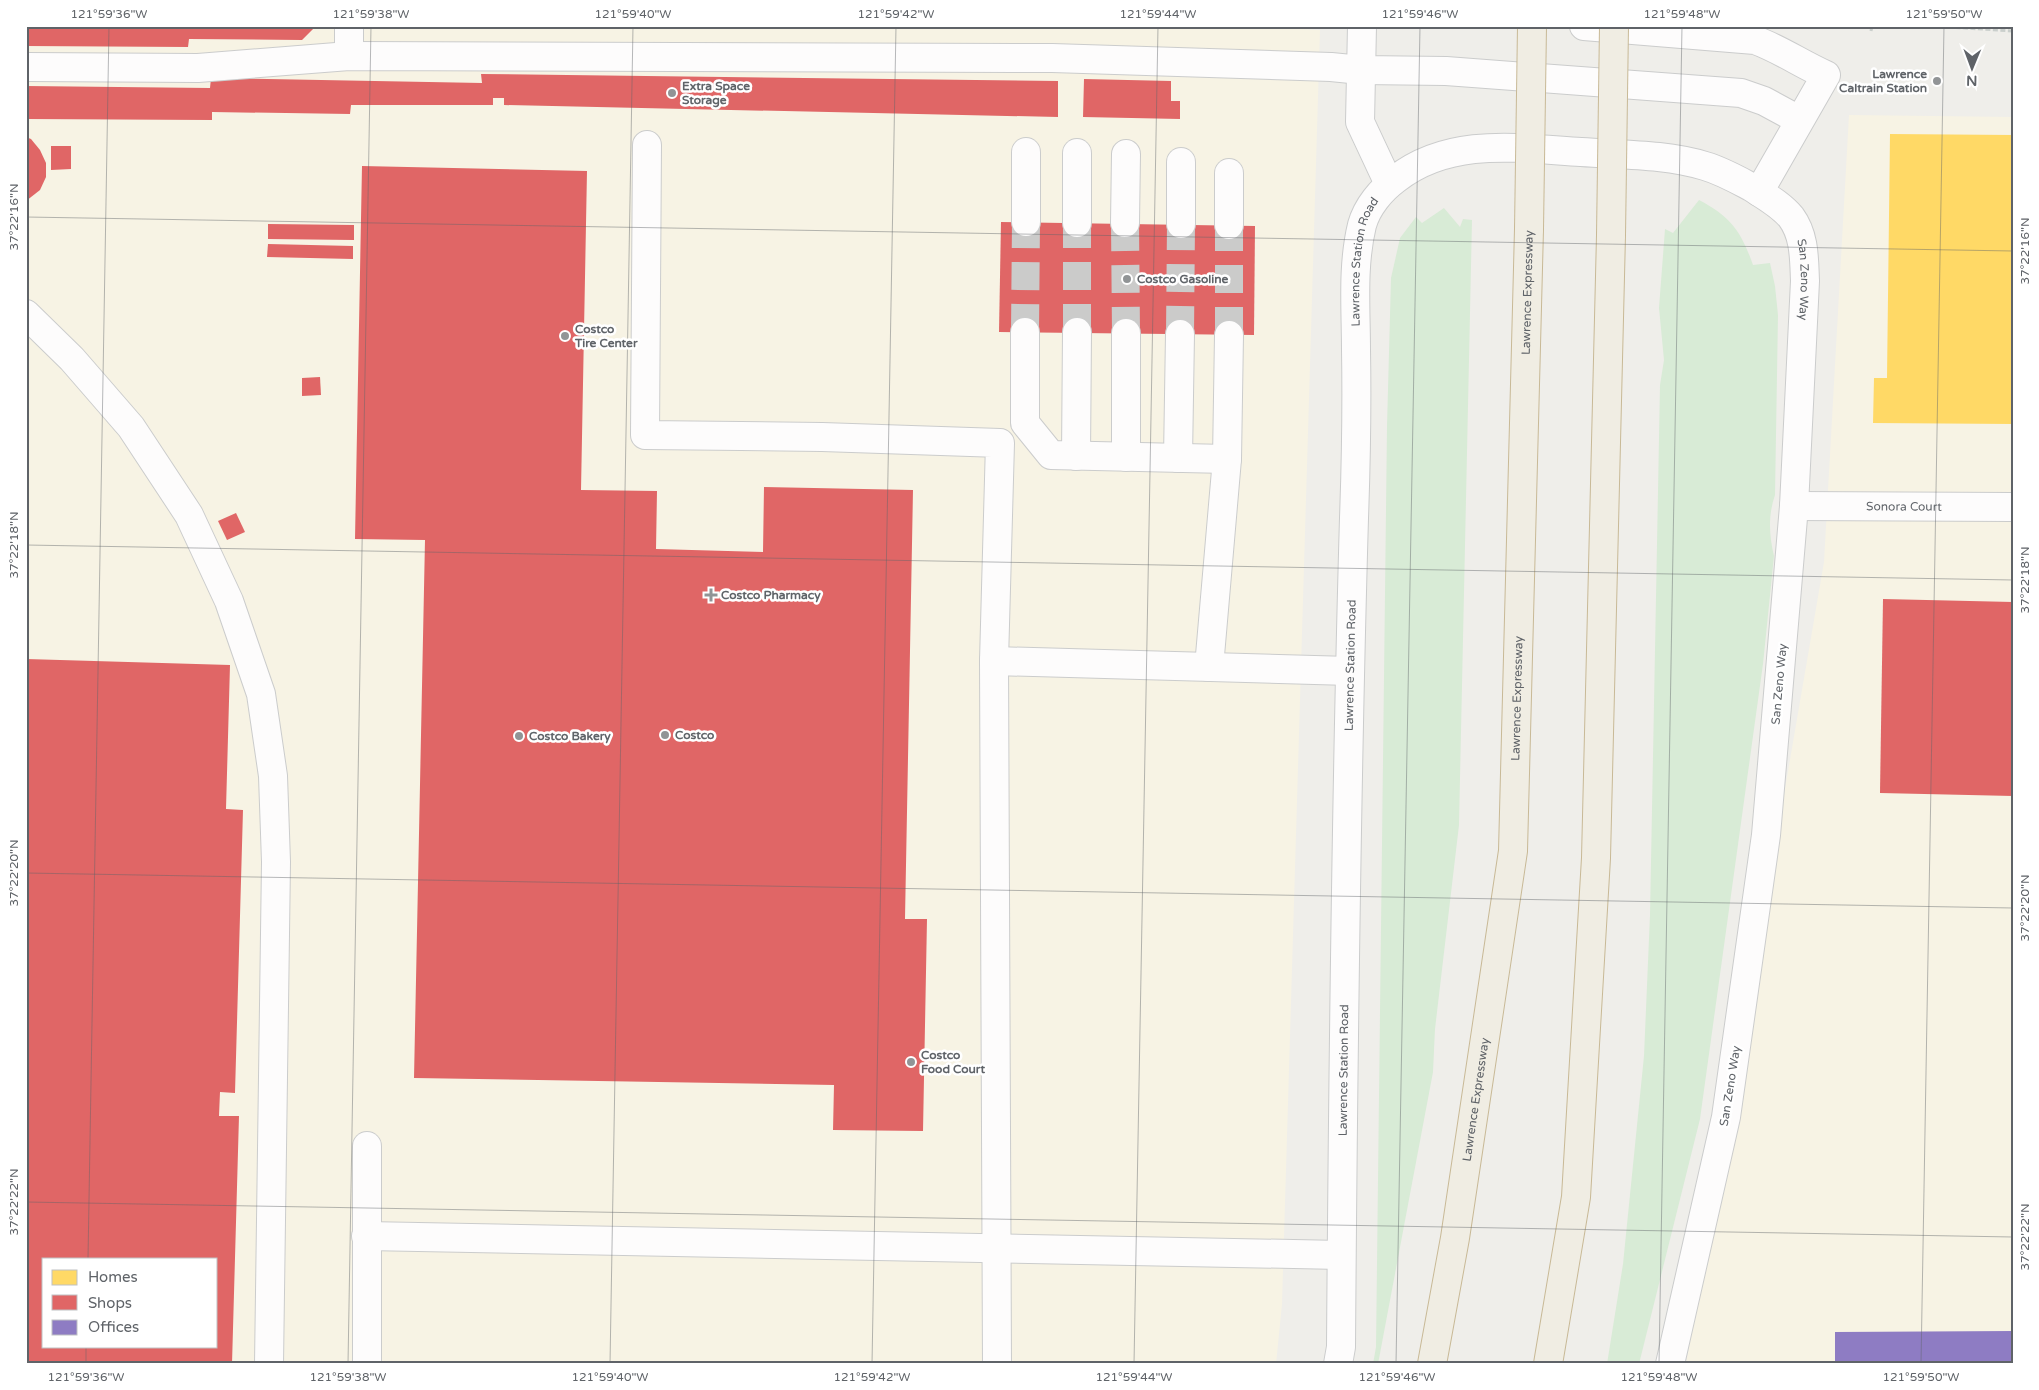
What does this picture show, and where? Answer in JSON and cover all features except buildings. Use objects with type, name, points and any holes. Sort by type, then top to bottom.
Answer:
[{"type":"highway","name":"Lawrence Expressway","points":[[1432,1364],[1455,1238],[1513,851],[1529,229],[1532,26]]},
{"type":"highway","points":[[1548,1364],[1576,1196],[1596,858],[1614,26]]},
{"type":"street","points":[[349,26],[349,56]]},
{"type":"street","points":[[1362,26],[1360,122],[1389,184]]},
{"type":"street","points":[[1584,26],[1755,40],[1778,48],[1796,61],[1826,75],[1758,192]]},
{"type":"street","points":[[26,67],[198,68],[349,56],[1052,58],[1331,67],[1360,70],[1446,71],[1741,93],[1764,101],[1799,120]]},
{"type":"street","points":[[647,145],[645,435],[813,436],[1000,443],[994,661],[997,1364]]},
{"type":"street","name":"Lawrence Station Road","points":[[1338,1364],[1341,1347],[1350,671],[1357,427],[1356,272],[1363,220],[1375,199],[1389,184],[1410,168],[1433,157],[1460,149],[1500,146],[1588,153]]},
{"type":"street","points":[[1026,152],[1026,222]]},
{"type":"street","points":[[1077,153],[1077,223]]},
{"type":"street","name":"San Zeno Way","points":[[1588,153],[1667,159],[1705,166],[1733,177],[1780,206],[1789,215],[1800,230],[1803,250],[1805,281],[1794,506],[1766,835],[1726,1117],[1670,1364]]},
{"type":"street","points":[[1125,223],[1126,154]]},
{"type":"street","points":[[1181,162],[1181,224]]},
{"type":"street","points":[[1228,225],[1229,173]]},
{"type":"street","points":[[26,314],[72,359],[131,427],[189,515],[229,601],[261,694],[273,776],[276,862],[269,1364]]},
{"type":"street","points":[[1025,332],[1026,423],[1064,455],[1227,459]]},
{"type":"street","points":[[1064,455],[1077,332]]},
{"type":"street","points":[[1126,333],[1126,457]]},
{"type":"street","points":[[1178,458],[1180,334]]},
{"type":"street","points":[[1208,667],[1227,459],[1228,335]]},
{"type":"street","name":"Sonora Court","points":[[1794,506],[2013,507]]},
{"type":"street","points":[[994,661],[1350,671]]},
{"type":"street","points":[[367,1146],[367,1364]]},
{"type":"street","points":[[366,1236],[1341,1255]]},
{"type":"path","points":[[1871,31],[1872,26]]},
{"type":"path","points":[[1933,26],[2013,32]]},
{"type":"shaded area","points":[[26,26],[1256,26],[1320,30],[1282,1304],[1276,1364],[26,1364]]},
{"type":"shaded area","points":[[1849,115],[2013,117],[2013,1364],[1686,1364],[1824,562]]},
{"type":"green space","points":[[1699,200],[1710,206],[1734,226],[1744,243],[1753,265],[1770,263],[1775,286],[1778,315],[1775,495],[1770,525],[1774,556],[1763,664],[1700,1119],[1639,1364],[1607,1364],[1623,1264],[1644,1056],[1650,915],[1660,385],[1664,360],[1659,308],[1665,229],[1673,233]]},
{"type":"green space","points":[[1444,208],[1460,227],[1463,219],[1472,220],[1459,825],[1435,1029],[1433,1072],[1378,1364],[1373,1364],[1376,1347],[1387,426],[1391,278],[1400,238],[1416,217],[1422,223]]},
{"type":"tunnel","points":[[1025,332],[1026,222]]},
{"type":"tunnel","points":[[1077,223],[1077,332]]},
{"type":"tunnel","points":[[1125,223],[1126,333]]},
{"type":"tunnel","points":[[1180,334],[1181,224]]},
{"type":"tunnel","points":[[1229,225],[1229,335]]},
{"type":"place","name":"Lawrence Caltrain Station","points":[[1937,81]]},
{"type":"place","name":"Extra Space Storage","points":[[672,93]]},
{"type":"place","name":"Costco Gasoline","points":[[1127,279]]},
{"type":"place","name":"Costco Tire Center","points":[[565,336]]},
{"type":"place","name":"Costco Pharmacy","points":[[711,595]]},
{"type":"place","name":"Costco","points":[[665,735]]},
{"type":"place","name":"Costco Bakery","points":[[519,736]]},
{"type":"place","name":"Costco Food Court","points":[[911,1062]]}]
